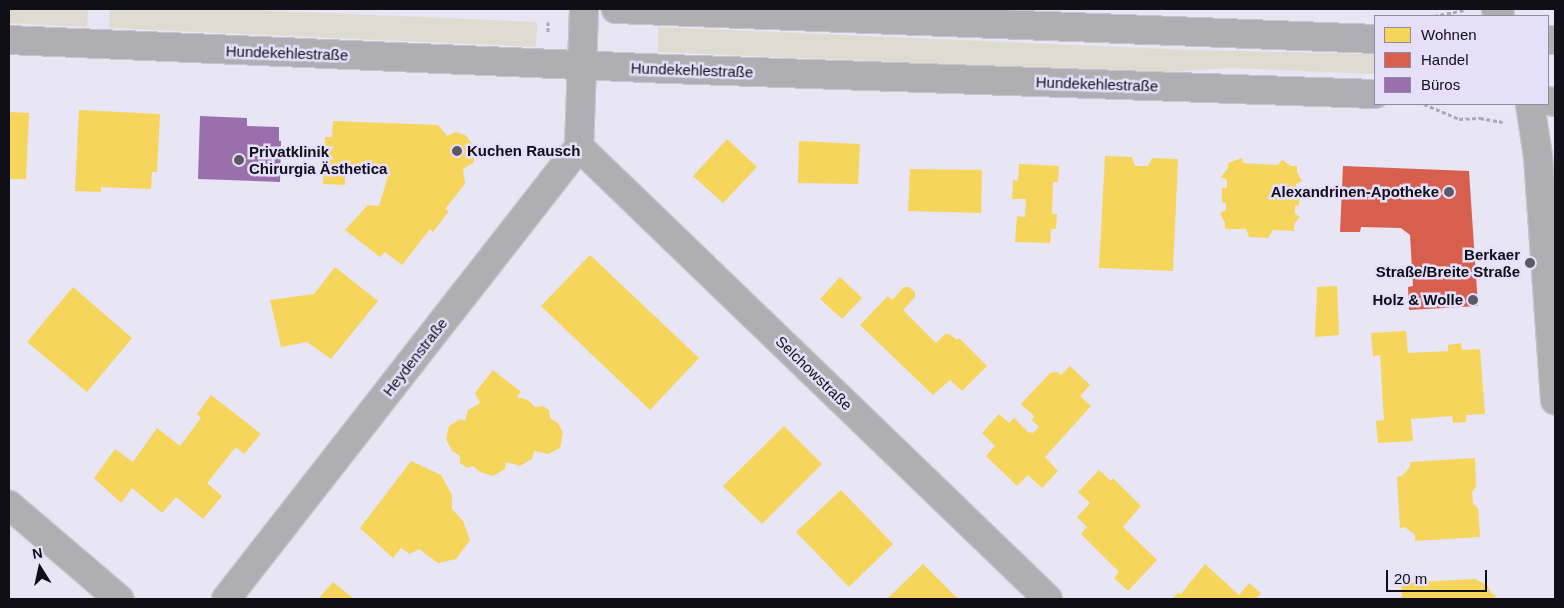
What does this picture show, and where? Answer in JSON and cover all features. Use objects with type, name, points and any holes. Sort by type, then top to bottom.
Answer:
[{"type":"main road","points":[[616,9],[1374,39]]},
{"type":"main road","name":"Hundekehlestraße","points":[[9,40],[582,65],[1374,94]]},
{"type":"street","points":[[579,147],[584,9]]},
{"type":"street","points":[[1532,115],[1538,156],[1555,400]]},
{"type":"street","name":"Heydenstraße","points":[[226,599],[579,147]]},
{"type":"street","name":"Selchowstraße","points":[[579,147],[1048,599]]},
{"type":"street","points":[[9,505],[119,599]]},
{"type":"path","points":[[1440,15],[1473,9]]},
{"type":"path","points":[[1426,105],[1459,119],[1532,115]]},
{"type":"shaded area","points":[[9,9],[88,9],[87,27],[9,23]]},
{"type":"shaded area","points":[[110,9],[232,9],[537,22],[536,47],[109,28]]},
{"type":"shaded area","points":[[658,27],[1188,50],[1374,54],[1374,74],[1230,68],[1153,73],[658,52]]},
{"type":"building: Wohnen","points":[[79,110],[160,114],[157,172],[152,172],[151,189],[101,187],[101,192],[75,191]]},
{"type":"building: Wohnen","points":[[9,112],[29,113],[26,179],[9,179]]},
{"type":"building: Wohnen","points":[[333,121],[438,125],[447,136],[456,132],[465,135],[474,146],[475,156],[473,163],[463,169],[465,184],[445,209],[449,211],[433,232],[430,229],[402,265],[385,252],[380,257],[345,230],[368,205],[379,206],[388,176],[345,174],[345,185],[323,184],[325,137],[332,137]]},
{"type":"building: Wohnen","points":[[727,139],[757,167],[723,203],[693,176]]},
{"type":"building: Wohnen","points":[[799,141],[860,144],[858,184],[798,183]]},
{"type":"building: Wohnen","points":[[1105,156],[1132,157],[1135,166],[1148,166],[1152,158],[1178,159],[1173,271],[1099,268]]},
{"type":"building: Wohnen","points":[[1242,158],[1243,163],[1278,165],[1282,160],[1291,166],[1297,166],[1297,172],[1302,181],[1296,184],[1296,192],[1300,192],[1299,206],[1295,205],[1295,214],[1300,217],[1294,224],[1294,231],[1273,230],[1268,238],[1249,237],[1246,229],[1225,229],[1225,223],[1220,213],[1226,210],[1226,203],[1222,202],[1222,188],[1227,188],[1227,180],[1221,177],[1228,168],[1228,163]]},
{"type":"building: Wohnen","points":[[1019,164],[1059,166],[1058,182],[1053,182],[1052,214],[1057,214],[1056,229],[1051,229],[1050,243],[1015,242],[1017,216],[1025,217],[1026,199],[1012,199],[1013,180],[1018,181]]},
{"type":"building: Wohnen","points":[[910,169],[982,170],[981,213],[908,211]]},
{"type":"building: Wohnen","points":[[590,255],[699,358],[650,410],[541,306]]},
{"type":"building: Wohnen","points":[[335,267],[378,301],[331,359],[307,342],[281,347],[270,300],[314,294]]},
{"type":"building: Wohnen","points":[[840,277],[862,298],[842,319],[820,299]]},
{"type":"building: Wohnen","points":[[1337,286],[1339,335],[1315,337],[1317,287]]},
{"type":"building: Wohnen","points":[[73,287],[132,338],[87,392],[27,342]]},
{"type":"building: Wohnen","points":[[904,287],[909,287],[915,292],[915,297],[903,310],[936,343],[945,334],[949,334],[957,340],[959,338],[987,366],[962,391],[950,380],[933,395],[860,325],[888,296],[892,300]]},
{"type":"building: Wohnen","points":[[1406,331],[1408,353],[1448,351],[1448,345],[1461,343],[1462,350],[1480,349],[1485,414],[1466,415],[1466,422],[1453,423],[1452,416],[1411,419],[1413,441],[1378,443],[1376,421],[1384,420],[1380,355],[1373,356],[1371,333]]},
{"type":"building: Wohnen","points":[[1070,366],[1090,385],[1080,396],[1091,406],[1045,457],[1058,471],[1042,488],[1028,475],[1017,486],[986,456],[995,446],[982,433],[999,414],[1009,423],[1014,418],[1028,432],[1033,433],[1039,427],[1032,420],[1034,416],[1021,404],[1050,373],[1057,372],[1061,375]]},
{"type":"building: Wohnen","points":[[493,370],[521,392],[517,397],[528,400],[535,407],[543,406],[549,410],[550,418],[558,423],[563,433],[560,448],[548,454],[534,451],[532,459],[520,466],[506,462],[505,469],[493,476],[480,472],[473,466],[467,468],[460,463],[460,456],[452,451],[446,439],[449,426],[461,419],[465,421],[468,410],[480,403],[475,393]]},
{"type":"building: Wohnen","points":[[211,395],[261,434],[244,454],[236,447],[207,483],[222,496],[203,519],[176,497],[162,513],[132,488],[121,503],[94,478],[115,449],[133,462],[157,428],[180,446],[201,418],[197,414]]},
{"type":"building: Wohnen","points":[[784,426],[822,464],[762,524],[723,486]]},
{"type":"building: Wohnen","points":[[1475,458],[1476,486],[1472,492],[1473,504],[1478,508],[1480,537],[1415,541],[1415,535],[1405,527],[1400,528],[1397,477],[1402,476],[1410,467],[1410,462]]},
{"type":"building: Wohnen","points":[[411,461],[441,475],[452,495],[452,509],[463,521],[470,540],[456,559],[438,563],[419,549],[410,554],[401,548],[393,558],[360,528]]},
{"type":"building: Wohnen","points":[[1099,470],[1111,481],[1113,478],[1141,506],[1123,527],[1157,560],[1128,591],[1114,578],[1119,572],[1081,534],[1087,527],[1077,517],[1090,503],[1078,492]]},
{"type":"building: Wohnen","points":[[841,490],[893,544],[849,587],[796,532]]},
{"type":"building: Wohnen","points":[[923,564],[958,599],[887,599]]},
{"type":"building: Wohnen","points":[[1205,564],[1239,595],[1249,583],[1261,593],[1256,599],[1172,599],[1178,593],[1181,594]]},
{"type":"building: Wohnen","points":[[1475,579],[1487,585],[1491,593],[1496,596],[1493,599],[1402,599],[1401,583]]},
{"type":"building: Wohnen","points":[[333,582],[354,599],[318,599]]},
{"type":"building: Handel","points":[[1343,166],[1469,171],[1478,306],[1409,310],[1408,287],[1413,286],[1410,235],[1401,228],[1361,227],[1360,232],[1340,232]]},
{"type":"building: Büros","name":"Privatklinik Chirurgia Ästhetica","points":[[200,116],[247,118],[247,126],[279,127],[279,141],[281,141],[280,182],[198,179]]},
{"type":"place","name":"Kuchen Rausch","points":[[457,151]]},
{"type":"place","name":"Privatklinik Chirurgia Ästhetica","points":[[239,160]]},
{"type":"place","name":"Alexandrinen-Apotheke","points":[[1449,192]]},
{"type":"place","name":"Berkaer Straße/Breite Straße","points":[[1530,263]]},
{"type":"place","name":"Holz & Wolle","points":[[1473,300]]}]
